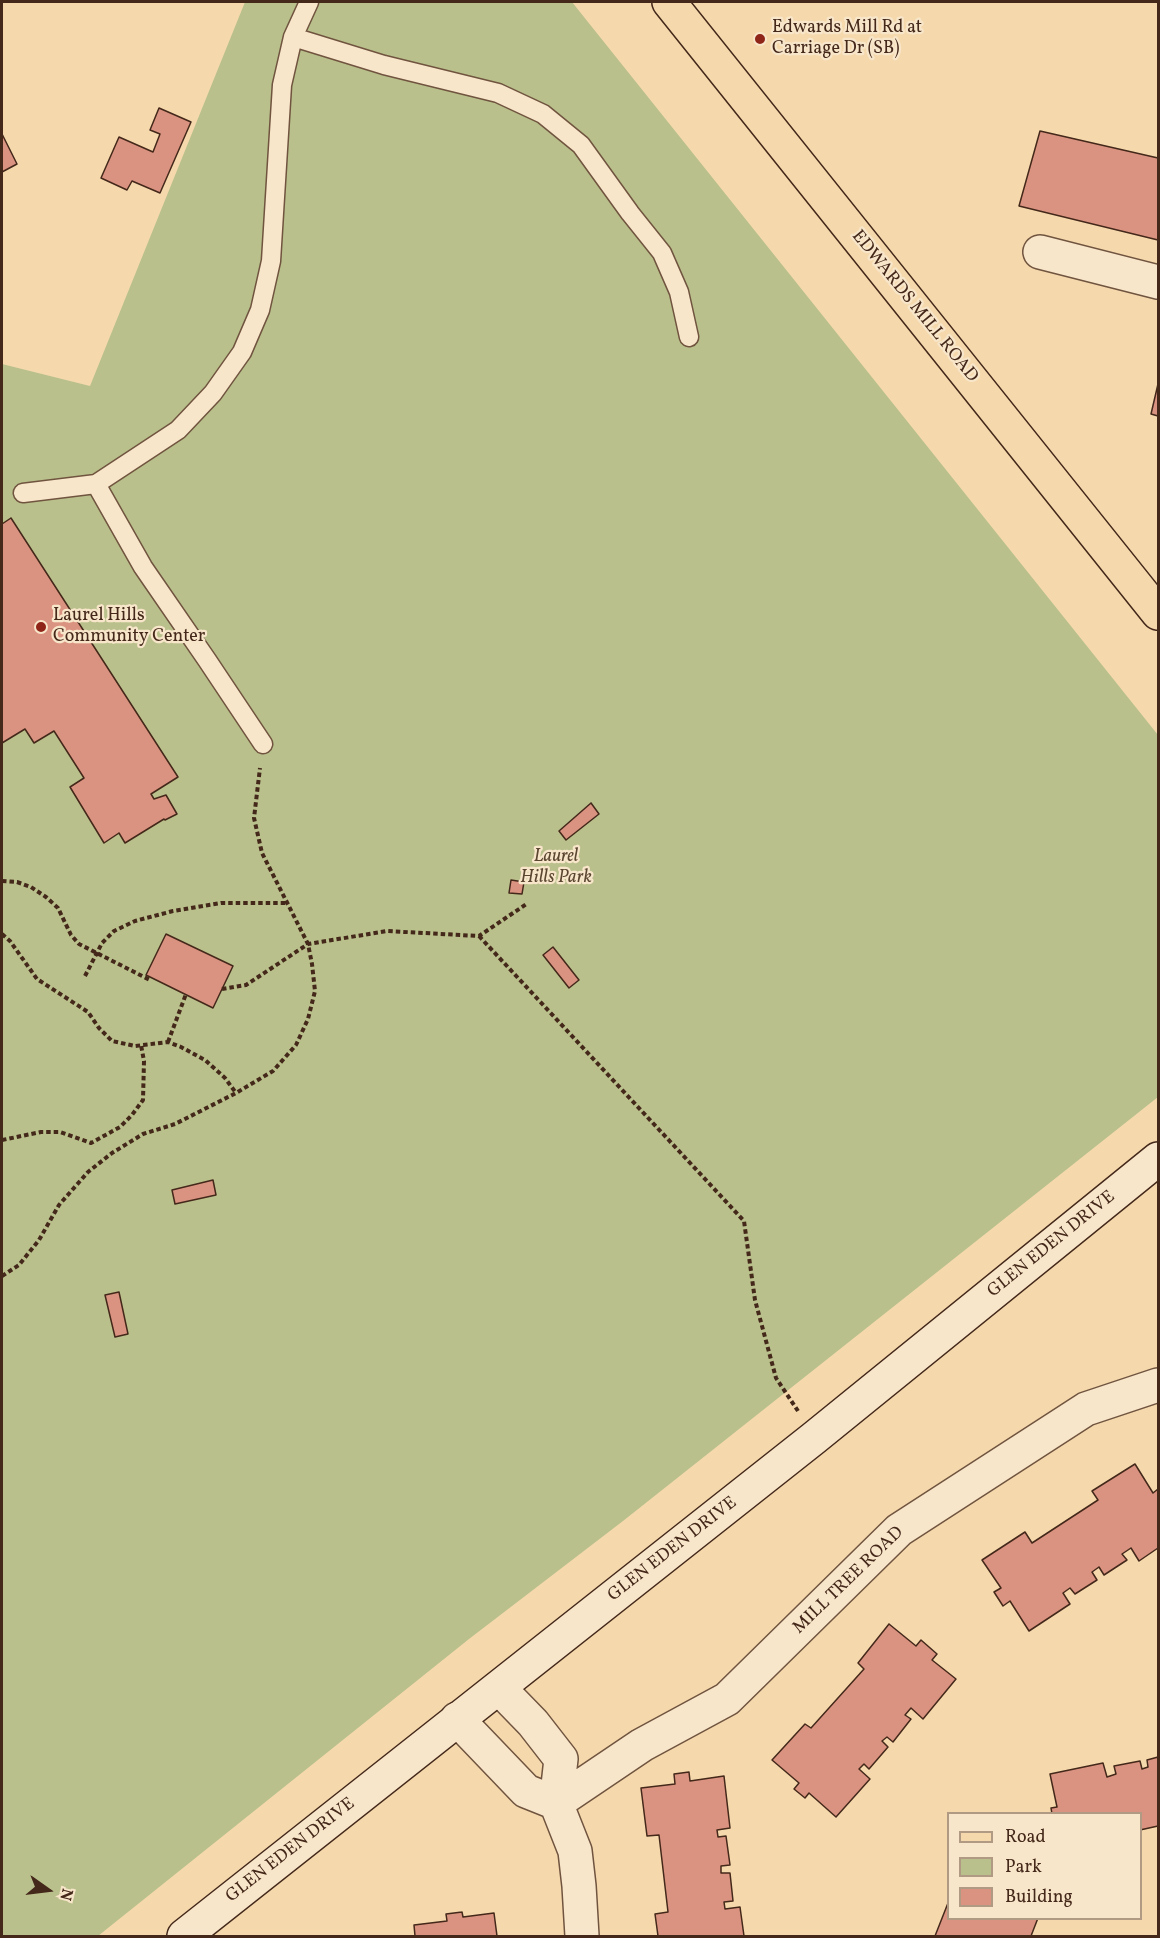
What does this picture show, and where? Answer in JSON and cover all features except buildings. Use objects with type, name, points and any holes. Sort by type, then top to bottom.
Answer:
[{"type":"main road","name":"EDWARDS MILL ROAD","points":[[669,2],[1158,613]]},
{"type":"street","points":[[1040,252],[1158,282]]},
{"type":"street","name":"GLEN EDEN DRIVE","points":[[184,1936],[814,1438],[1158,1159]]},
{"type":"street","name":"MILL TREE ROAD","points":[[556,1803],[642,1745],[728,1699],[899,1530],[1086,1409],[1158,1385]]},
{"type":"street","points":[[499,1688],[533,1723],[561,1760],[556,1803],[575,1851],[582,1936]]},
{"type":"street","points":[[457,1719],[526,1791],[556,1803]]},
{"type":"lane","points":[[23,493],[96,484],[178,430],[213,393],[242,352],[260,310],[272,261],[282,85],[293,37],[309,2]]},
{"type":"lane","points":[[293,37],[384,65],[498,93],[543,114],[581,145],[599,172],[663,253],[679,292],[688,337]]},
{"type":"lane","points":[[96,484],[143,567],[263,744]]},
{"type":"path","points":[[2,1276],[19,1265],[39,1240],[59,1205],[88,1172],[112,1153],[143,1134],[175,1124],[236,1093],[273,1071],[296,1046],[308,1019],[315,991],[308,944],[262,853],[254,818],[263,744]]},
{"type":"path","points":[[2,881],[17,882],[31,887],[46,897],[58,908],[71,935],[79,944],[150,980]]},
{"type":"path","points":[[85,976],[102,943],[114,931],[135,921],[221,903],[286,903]]},
{"type":"path","points":[[222,989],[246,985],[308,944],[387,931],[479,936],[528,903]]},
{"type":"path","points":[[2,934],[10,941],[37,979],[88,1012],[99,1029],[112,1041],[135,1046],[168,1042],[205,1060],[225,1078],[236,1093]]},
{"type":"path","points":[[479,936],[744,1221],[755,1300],[776,1378],[814,1438]]},
{"type":"path","points":[[168,1042],[186,994]]},
{"type":"path","points":[[2,1140],[41,1132],[60,1132],[91,1143],[120,1127],[142,1100],[144,1061],[141,1045]]},
{"type":"green space","name":"Laurel Hills Park","points":[[245,2],[572,2],[1158,735],[1158,1097],[623,1521],[469,1639],[98,1936],[2,1936],[2,364],[90,386]]},
{"type":"place","name":"Edwards Mill Rd at Carriage Dr (SB)","points":[[760,39]]},
{"type":"place","name":"Laurel Hills Community Center","points":[[41,627]]}]
